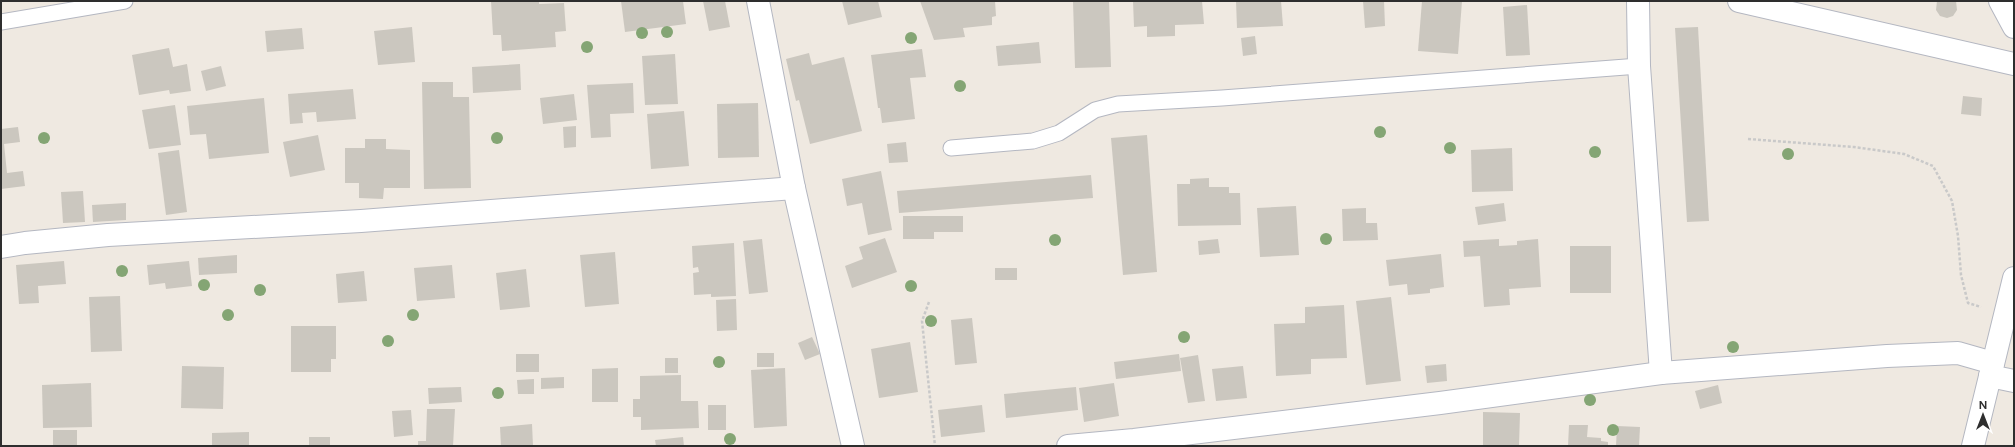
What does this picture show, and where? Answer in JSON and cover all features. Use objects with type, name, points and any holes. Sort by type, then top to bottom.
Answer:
[{"type":"street","points":[[758,1],[794,188],[853,446]]},
{"type":"street","points":[[1638,1],[1639,66],[1661,373]]},
{"type":"street","points":[[1739,1],[2014,64]]},
{"type":"street","points":[[2000,1],[2014,26]]},
{"type":"street","points":[[1,247],[25,243],[108,235],[368,221],[794,188]]},
{"type":"street","points":[[1973,446],[2014,278]]},
{"type":"street","points":[[1068,446],[1134,440],[1432,404],[1661,373],[1887,356],[1958,353],[2014,381]]},
{"type":"lane","points":[[1,22],[125,1]]},
{"type":"lane","points":[[951,148],[1033,140],[1059,133],[1095,110],[1118,104],[1222,98],[1639,66]]},
{"type":"path","points":[[1748,139],[1854,147],[1904,154],[1933,166],[1952,201],[1958,236],[1961,275],[1968,303],[2004,314]]},
{"type":"path","points":[[929,302],[922,321],[935,446]]},
{"type":"building","points":[[491,1],[539,1],[539,4],[564,3],[566,31],[555,32],[556,47],[502,51],[501,35],[493,35]]},
{"type":"building","points":[[621,1],[683,1],[686,24],[625,32]]},
{"type":"building","points":[[703,1],[725,1],[730,27],[709,31]]},
{"type":"building","points":[[842,1],[878,1],[882,17],[848,25]]},
{"type":"building","points":[[920,1],[995,1],[996,16],[992,17],[992,25],[963,28],[965,37],[934,40]]},
{"type":"building","points":[[1073,1],[1109,1],[1111,67],[1075,68]]},
{"type":"building","points":[[1133,1],[1202,1],[1204,24],[1175,25],[1175,36],[1147,37],[1147,26],[1134,27]]},
{"type":"building","points":[[1236,1],[1281,1],[1283,26],[1237,28]]},
{"type":"building","points":[[1363,1],[1384,1],[1385,26],[1365,28]]},
{"type":"building","points":[[1422,1],[1462,1],[1458,54],[1418,51]]},
{"type":"building","points":[[1937,1],[1956,1],[1957,10],[1953,16],[1947,18],[1940,16],[1936,10]]},
{"type":"building","points":[[1527,5],[1530,55],[1506,56],[1503,7]]},
{"type":"building","points":[[412,27],[415,62],[378,65],[374,31]]},
{"type":"building","points":[[1698,27],[1709,221],[1687,222],[1675,28]]},
{"type":"building","points":[[302,28],[304,49],[267,52],[265,31]]},
{"type":"building","points":[[1255,36],[1257,54],[1243,56],[1241,38]]},
{"type":"building","points":[[1039,42],[1041,63],[998,66],[996,46]]},
{"type":"building","points":[[169,48],[173,67],[187,64],[191,91],[170,94],[169,90],[139,95],[132,55]]},
{"type":"building","points":[[922,49],[926,77],[910,78],[915,119],[882,123],[880,108],[878,108],[871,55]]},
{"type":"building","points":[[809,53],[812,65],[844,57],[862,131],[810,144],[799,100],[796,101],[786,59]]},
{"type":"building","points":[[675,54],[678,104],[645,105],[642,56]]},
{"type":"building","points":[[520,64],[521,90],[473,93],[472,67]]},
{"type":"building","points":[[221,66],[226,86],[206,91],[201,71]]},
{"type":"building","points":[[422,82],[453,82],[453,97],[469,97],[471,188],[424,189]]},
{"type":"building","points":[[633,83],[634,113],[610,114],[611,137],[591,138],[587,85]]},
{"type":"building","points":[[353,89],[356,119],[317,122],[316,112],[302,113],[303,123],[290,124],[288,94]]},
{"type":"building","points":[[574,94],[577,120],[543,124],[540,98]]},
{"type":"building","points":[[1963,96],[1982,98],[1981,116],[1961,114]]},
{"type":"building","points":[[264,98],[269,153],[209,159],[206,134],[190,135],[187,106]]},
{"type":"building","points":[[758,103],[759,157],[718,158],[717,104]]},
{"type":"building","points":[[175,105],[181,145],[149,149],[142,110]]},
{"type":"building","points":[[684,111],[689,166],[651,169],[647,114]]},
{"type":"building","points":[[576,126],[576,147],[564,148],[563,127]]},
{"type":"building","points":[[18,127],[20,142],[4,144],[7,173],[23,171],[25,186],[1,189],[1,129]]},
{"type":"building","points":[[318,135],[325,170],[290,177],[283,142]]},
{"type":"building","points":[[1147,135],[1157,272],[1123,275],[1111,138]]},
{"type":"building","points":[[365,139],[386,139],[386,149],[410,150],[410,188],[384,188],[383,199],[359,198],[359,183],[345,183],[345,148],[365,148]]},
{"type":"building","points":[[906,142],[908,162],[889,163],[887,144]]},
{"type":"building","points":[[1512,148],[1513,191],[1472,192],[1471,150]]},
{"type":"building","points":[[179,150],[187,212],[166,215],[158,153]]},
{"type":"building","points":[[881,171],[892,230],[868,235],[862,203],[847,206],[842,179]]},
{"type":"building","points":[[1091,175],[1093,198],[899,213],[897,191]]},
{"type":"building","points":[[1209,178],[1209,187],[1229,187],[1229,193],[1240,193],[1241,225],[1178,226],[1177,184],[1190,184],[1190,179]]},
{"type":"building","points":[[83,191],[85,222],[63,223],[61,192]]},
{"type":"building","points":[[126,203],[126,220],[93,222],[92,205]]},
{"type":"building","points":[[1504,203],[1506,221],[1478,225],[1475,207]]},
{"type":"building","points":[[1296,206],[1299,255],[1260,257],[1257,208]]},
{"type":"building","points":[[1366,208],[1366,223],[1377,223],[1378,240],[1343,241],[1342,209]]},
{"type":"building","points":[[903,216],[963,216],[963,232],[934,232],[934,239],[903,239]]},
{"type":"building","points":[[885,238],[897,272],[852,288],[845,266],[863,259],[859,247]]},
{"type":"building","points":[[762,239],[768,292],[749,294],[743,241]]},
{"type":"building","points":[[1218,239],[1220,253],[1199,255],[1198,241]]},
{"type":"building","points":[[1499,239],[1499,246],[1517,245],[1517,241],[1538,239],[1541,287],[1509,289],[1510,305],[1484,307],[1480,256],[1464,257],[1463,241]]},
{"type":"building","points":[[734,243],[736,296],[711,297],[711,294],[694,295],[693,273],[699,272],[698,267],[693,268],[692,246]]},
{"type":"building","points":[[1570,246],[1611,246],[1611,293],[1570,293]]},
{"type":"building","points":[[615,252],[619,304],[585,307],[580,255]]},
{"type":"building","points":[[1441,254],[1444,287],[1430,289],[1430,293],[1408,295],[1407,284],[1389,286],[1386,260]]},
{"type":"building","points":[[237,255],[237,273],[199,275],[198,258]]},
{"type":"building","points":[[64,261],[66,284],[38,286],[39,303],[19,304],[16,265]]},
{"type":"building","points":[[189,261],[192,286],[166,289],[165,283],[149,285],[147,265]]},
{"type":"building","points":[[452,265],[455,298],[417,301],[414,268]]},
{"type":"building","points":[[995,268],[1017,268],[1017,280],[995,280]]},
{"type":"building","points":[[526,269],[530,307],[500,310],[496,273]]},
{"type":"building","points":[[364,271],[367,301],[338,303],[336,274]]},
{"type":"building","points":[[120,296],[122,351],[91,352],[89,297]]},
{"type":"building","points":[[1391,297],[1401,381],[1366,385],[1356,301]]},
{"type":"building","points":[[736,299],[737,330],[717,331],[716,300]]},
{"type":"building","points":[[1344,305],[1347,358],[1311,359],[1311,374],[1276,376],[1274,324],[1305,323],[1305,307]]},
{"type":"building","points":[[972,318],[977,363],[955,365],[951,320]]},
{"type":"building","points":[[291,326],[336,326],[336,359],[331,359],[331,372],[291,372]]},
{"type":"building","points":[[812,337],[820,354],[805,360],[798,343]]},
{"type":"building","points":[[910,342],[918,392],[879,398],[871,349]]},
{"type":"building","points":[[757,353],[774,353],[774,367],[757,367]]},
{"type":"building","points":[[516,354],[539,354],[539,372],[516,372]]},
{"type":"building","points":[[1179,354],[1181,371],[1116,379],[1114,362]]},
{"type":"building","points":[[1198,355],[1205,401],[1188,403],[1180,358]]},
{"type":"building","points":[[665,358],[678,358],[678,373],[665,373]]},
{"type":"building","points":[[1446,364],[1447,381],[1427,383],[1425,366]]},
{"type":"building","points":[[182,366],[224,367],[223,409],[181,408]]},
{"type":"building","points":[[1243,366],[1247,398],[1216,401],[1212,369]]},
{"type":"building","points":[[618,368],[618,402],[592,402],[592,369]]},
{"type":"building","points":[[785,368],[787,426],[754,428],[751,370]]},
{"type":"building","points":[[681,375],[681,401],[698,401],[699,428],[641,430],[641,417],[633,417],[633,399],[640,399],[640,376]]},
{"type":"building","points":[[564,377],[564,388],[541,389],[541,378]]},
{"type":"building","points":[[534,379],[534,394],[518,394],[517,380]]},
{"type":"building","points":[[91,383],[92,427],[43,428],[42,385]]},
{"type":"building","points":[[1114,383],[1119,416],[1084,422],[1079,388]]},
{"type":"building","points":[[1718,385],[1722,403],[1700,409],[1695,391]]},
{"type":"building","points":[[461,387],[462,402],[429,404],[428,388]]},
{"type":"building","points":[[1076,387],[1078,410],[1006,418],[1004,394]]},
{"type":"building","points":[[708,405],[726,405],[726,430],[708,430]]},
{"type":"building","points":[[982,405],[985,432],[941,437],[938,410]]},
{"type":"building","points":[[427,409],[455,409],[453,446],[418,446],[418,441],[426,441]]},
{"type":"building","points":[[411,410],[413,435],[394,437],[392,411]]},
{"type":"building","points":[[1483,412],[1520,413],[1519,446],[1483,446]]},
{"type":"building","points":[[532,424],[533,446],[501,446],[500,427]]},
{"type":"building","points":[[1569,425],[1588,425],[1587,437],[1601,438],[1601,441],[1608,442],[1608,446],[1568,446]]},
{"type":"building","points":[[1617,426],[1640,427],[1639,446],[1616,446]]},
{"type":"building","points":[[53,430],[77,430],[77,445],[53,445]]},
{"type":"building","points":[[249,432],[249,446],[212,446],[212,433]]},
{"type":"building","points":[[309,437],[330,437],[330,446],[309,446]]},
{"type":"building","points":[[683,437],[684,446],[656,446],[655,440]]}]
